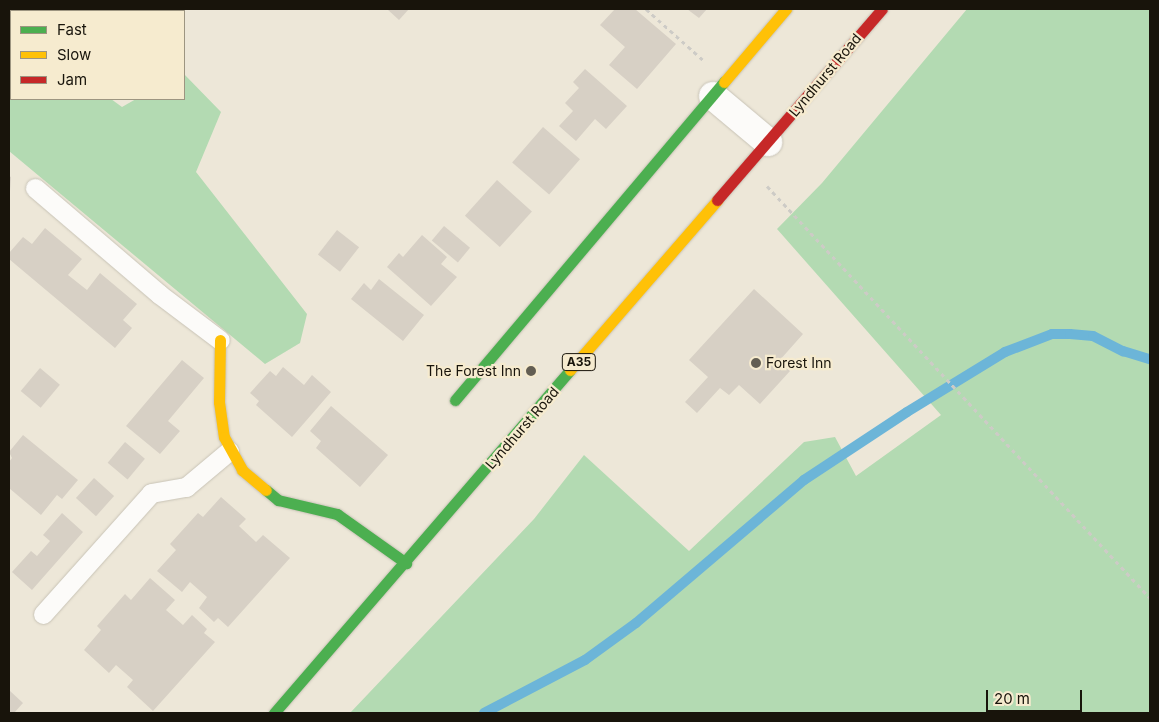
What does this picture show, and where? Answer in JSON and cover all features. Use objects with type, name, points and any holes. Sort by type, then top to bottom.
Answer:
[{"type":"main road","points":[[455,400],[786,9]]},
{"type":"main road","name":"Lyndhurst Road","points":[[274,713],[406,563],[882,9]]},
{"type":"main road","points":[[220,340],[219,402],[229,451],[242,470],[278,500],[337,514],[406,563]]},
{"type":"street","points":[[719,88],[768,142]]},
{"type":"lane","points":[[35,188],[159,294],[220,340]]},
{"type":"lane","points":[[43,614],[151,493],[186,487],[229,451]]},
{"type":"path","points":[[646,9],[719,88]]},
{"type":"path","points":[[748,165],[1150,598]]},
{"type":"green space","points":[[967,9],[1150,9],[1150,713],[350,713],[534,519],[584,455],[689,551],[804,442],[835,437],[856,476],[941,415],[777,229],[822,183]]},
{"type":"green space","points":[[9,25],[10,100],[112,100],[122,107],[134,100],[185,100],[185,75],[221,112],[196,172],[307,314],[300,343],[265,364],[9,151]]},
{"type":"building","points":[[387,9],[409,9],[399,20]]},
{"type":"building","points":[[615,9],[635,9],[676,44],[637,89],[609,65],[625,47],[600,25]]},
{"type":"building","points":[[687,9],[707,9],[699,18]]},
{"type":"building","points":[[585,69],[627,106],[606,129],[595,119],[576,141],[559,126],[573,111],[565,103],[579,88],[573,82]]},
{"type":"building","points":[[543,127],[580,159],[549,195],[512,162]]},
{"type":"building","points":[[9,176],[11,177],[10,191],[9,191]]},
{"type":"building","points":[[497,180],[532,211],[500,247],[465,216]]},
{"type":"building","points":[[444,226],[470,248],[458,262],[432,241]]},
{"type":"building","points":[[45,228],[82,259],[68,275],[87,290],[100,273],[137,304],[123,320],[132,328],[115,348],[9,259],[9,253],[23,237],[32,244]]},
{"type":"building","points":[[337,230],[359,247],[340,272],[318,254]]},
{"type":"building","points":[[422,235],[447,257],[441,264],[457,277],[431,306],[387,267],[399,253],[403,257]]},
{"type":"building","points":[[379,279],[424,315],[403,341],[351,299],[364,283],[371,290]]},
{"type":"building","points":[[754,289],[803,334],[779,361],[790,371],[760,404],[739,385],[729,395],[720,388],[697,413],[685,402],[708,377],[689,360]]},
{"type":"building","points":[[182,360],[204,378],[168,421],[180,431],[160,454],[126,426]]},
{"type":"building","points":[[283,367],[304,385],[312,375],[331,392],[292,437],[256,405],[259,401],[250,393],[270,371],[276,376]]},
{"type":"building","points":[[40,368],[60,385],[41,408],[21,391]]},
{"type":"building","points":[[331,406],[388,455],[360,487],[316,448],[321,441],[310,431]]},
{"type":"building","points":[[23,435],[78,480],[62,499],[57,495],[41,515],[9,488],[9,462],[12,458],[9,452]]},
{"type":"building","points":[[125,442],[145,459],[128,479],[108,463]]},
{"type":"building","points":[[94,478],[114,496],[96,516],[76,498]]},
{"type":"building","points":[[221,497],[246,519],[239,526],[256,542],[263,535],[290,558],[228,627],[218,618],[214,622],[199,608],[207,597],[190,582],[182,592],[157,571],[176,550],[170,544],[198,513],[203,517]]},
{"type":"building","points":[[62,513],[83,532],[32,590],[12,572],[31,551],[37,556],[50,541],[43,535]]},
{"type":"building","points":[[150,578],[175,600],[166,610],[183,625],[192,615],[207,629],[204,633],[215,642],[153,711],[127,687],[133,680],[116,665],[109,673],[84,650],[101,630],[97,626],[125,594],[131,600]]},
{"type":"building","points":[[9,690],[23,703],[14,713],[9,713]]},
{"type":"waterway","points":[[484,713],[585,660],[636,623],[804,480],[907,412],[1005,352],[1052,334],[1070,334],[1093,336],[1123,351],[1150,359]]},
{"type":"traffic: fast","points":[[455,400],[724,82]]},
{"type":"traffic: fast","points":[[274,713],[570,370]]},
{"type":"traffic: fast","points":[[266,490],[278,500],[337,514],[406,563]]},
{"type":"traffic: slow","points":[[724,82],[786,9]]},
{"type":"traffic: slow","points":[[570,370],[717,200]]},
{"type":"traffic: slow","points":[[220,340],[219,402],[224,437],[242,470],[266,490]]},
{"type":"traffic: jam","points":[[717,200],[882,9]]},
{"type":"place","name":"Forest Inn","points":[[756,363]]},
{"type":"place","name":"The Forest Inn","points":[[531,371]]}]
